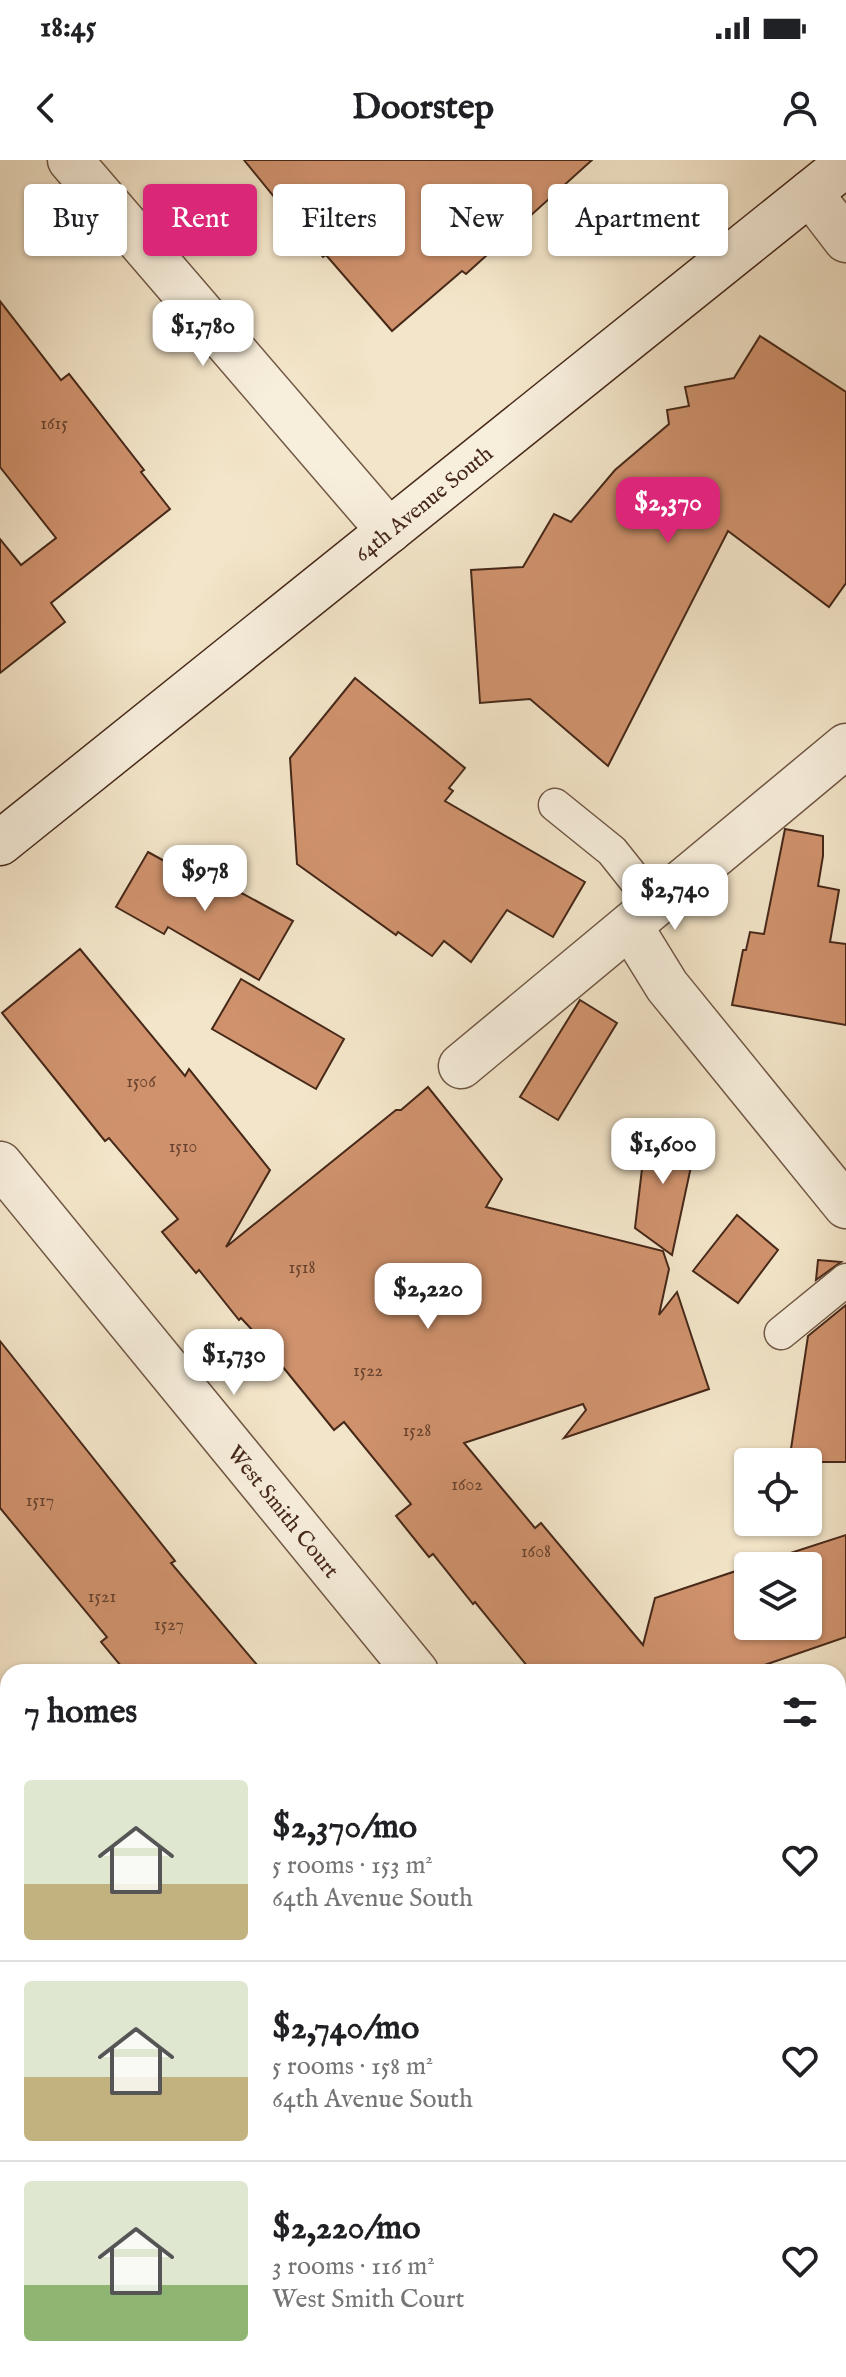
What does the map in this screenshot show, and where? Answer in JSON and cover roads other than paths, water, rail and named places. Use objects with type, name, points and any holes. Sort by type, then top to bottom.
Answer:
[{"type":"street","points":[[70,160],[389,531]]},
{"type":"street","name":"64th Avenue South","points":[[0,843],[846,164]]},
{"type":"street","points":[[810,193],[846,240]]},
{"type":"street","points":[[461,1066],[846,746]]},
{"type":"street","points":[[642,916],[667,986],[846,1206]]},
{"type":"street","name":"West Smith Court","points":[[0,1164],[409,1664]]},
{"type":"lane","points":[[555,805],[612,851],[642,916]]},
{"type":"lane","points":[[781,1333],[846,1280]]}]
